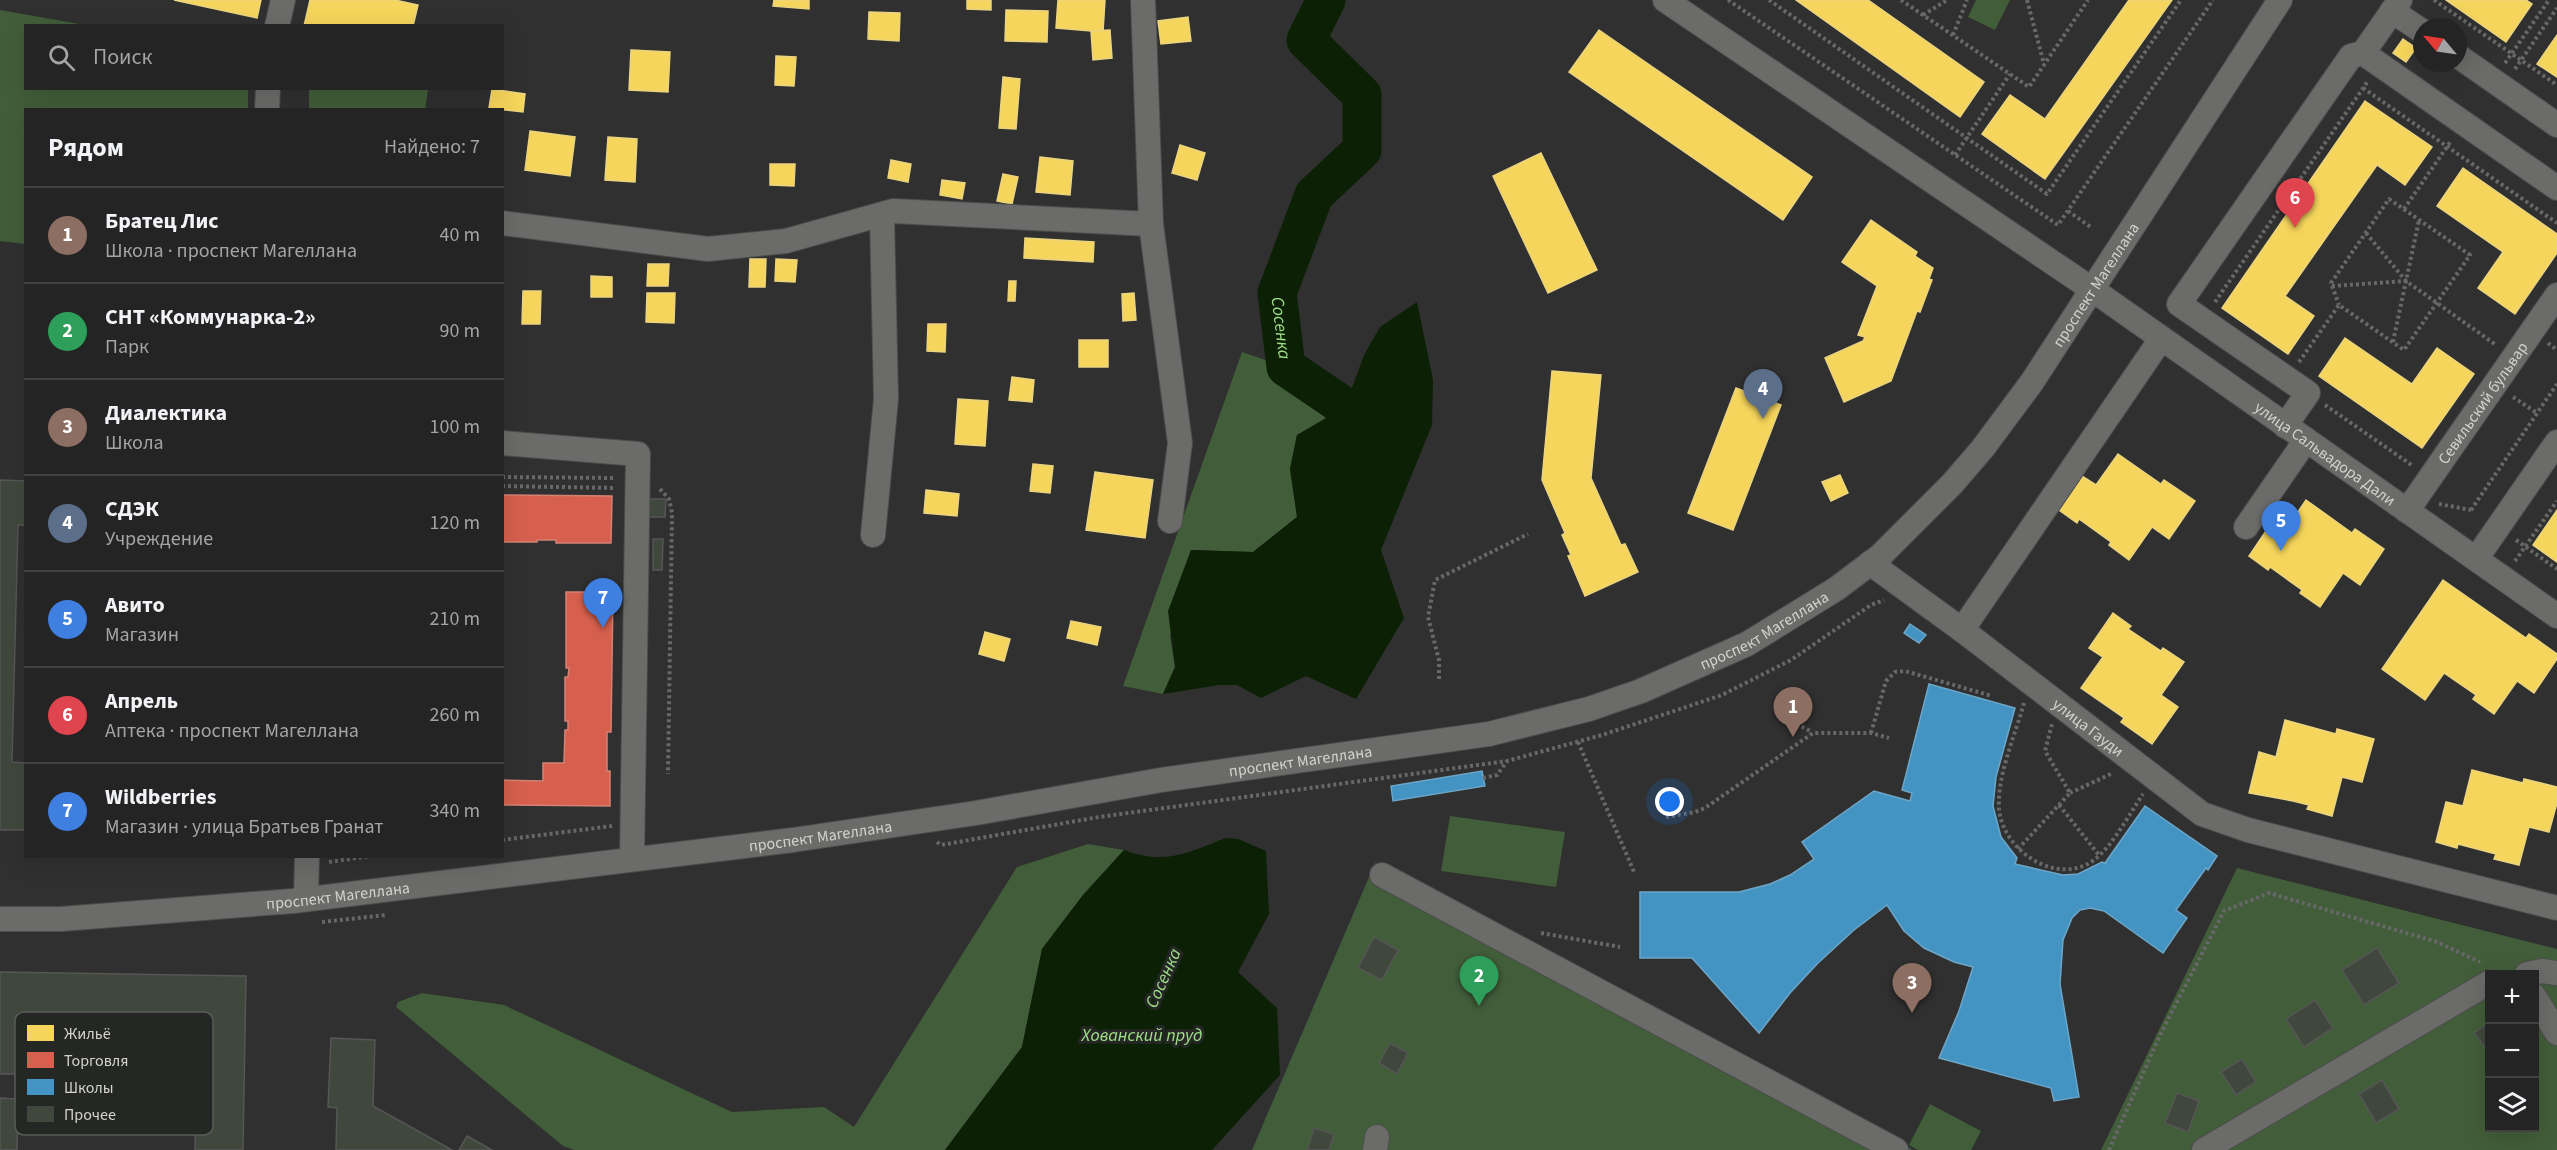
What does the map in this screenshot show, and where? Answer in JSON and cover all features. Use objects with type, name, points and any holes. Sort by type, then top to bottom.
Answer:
[{"type":"street","points":[[277,24],[283,0]]},
{"type":"street","points":[[1143,0],[1151,224],[1180,443],[1170,521]]},
{"type":"street","name":"улица Сальвадора Дали","points":[[1665,0],[2093,290],[2285,426],[2411,506],[2476,559],[2557,616]]},
{"type":"street","name":"проспект Магеллана","points":[[0,919],[61,918],[306,899],[793,840],[930,820],[1161,780],[1489,734],[1540,723],[1641,691],[1746,644],[1836,589],[1870,563],[1917,521],[1983,448],[2032,382],[2280,0]]},
{"type":"street","points":[[2371,59],[2396,5],[2413,22]]},
{"type":"street","points":[[2285,426],[2307,393],[2179,304],[2351,56],[2371,59],[2557,188]]},
{"type":"street","points":[[2467,62],[2557,125]]},
{"type":"street","points":[[267,108],[268,90]]},
{"type":"street","points":[[504,223],[708,249],[786,242],[893,211],[1151,224]]},
{"type":"street","points":[[873,535],[886,399],[882,216]]},
{"type":"street","name":"Севильский бульвар","points":[[2411,506],[2557,295]]},
{"type":"street","points":[[1962,630],[2161,339]]},
{"type":"street","points":[[2246,527],[2306,440]]},
{"type":"street","points":[[2476,559],[2557,442]]},
{"type":"street","points":[[504,443],[638,454],[632,859]]},
{"type":"street","name":"улица Гауди","points":[[1870,563],[1962,630],[2202,814],[2248,830],[2557,908]]},
{"type":"street","points":[[306,899],[307,858]]},
{"type":"street","points":[[1382,875],[1896,1150]]},
{"type":"street","points":[[2539,971],[2557,973]]},
{"type":"street","points":[[2204,1150],[2485,989]]},
{"type":"street","points":[[2539,1003],[2557,1033]]},
{"type":"path","points":[[1728,0],[2058,225],[2212,0]]},
{"type":"path","points":[[1769,0],[2047,194],[2181,0]]},
{"type":"path","points":[[1901,0],[2029,87],[2088,0]]},
{"type":"path","points":[[1923,15],[1947,0]]},
{"type":"path","points":[[1953,35],[1967,0]]},
{"type":"path","points":[[2027,0],[2044,64]]},
{"type":"path","points":[[2434,0],[2557,85]]},
{"type":"path","points":[[2203,320],[2363,88],[2371,59]]},
{"type":"path","points":[[1956,155],[2010,74]]},
{"type":"path","points":[[2363,88],[2557,223]]},
{"type":"path","points":[[2389,199],[2419,220],[2470,255],[2404,350],[2339,305],[2331,283],[2389,199]]},
{"type":"path","points":[[2068,211],[2092,228]]},
{"type":"path","points":[[2393,342],[2419,220]]},
{"type":"path","points":[[2366,232],[2406,281],[2514,357]]},
{"type":"path","points":[[2332,286],[2406,281]]},
{"type":"path","points":[[2288,379],[2339,305]]},
{"type":"path","points":[[2495,384],[2537,413]]},
{"type":"path","points":[[2411,506],[2471,510],[2557,384]]},
{"type":"path","points":[[2307,393],[2431,478]]},
{"type":"path","points":[[504,477],[638,484]]},
{"type":"path","points":[[504,486],[652,484],[669,499],[672,513],[668,774]]},
{"type":"path","points":[[2511,567],[2557,501]]},
{"type":"path","points":[[2498,527],[2557,569]]},
{"type":"path","points":[[1439,679],[1439,660],[1428,617],[1435,580],[1528,534]]},
{"type":"path","points":[[1483,778],[1497,775],[1507,761],[1578,742],[1737,689],[1791,660],[1871,605],[1880,601],[1888,601]]},
{"type":"path","points":[[1871,733],[1886,681],[1895,672],[1905,671],[1992,696]]},
{"type":"path","points":[[2030,682],[1999,799],[2001,822],[2018,849],[2035,861],[2055,868],[2077,868],[2086,865],[2099,855],[2155,778]]},
{"type":"path","points":[[1775,703],[1791,721],[1813,733],[1871,733],[1889,738]]},
{"type":"path","points":[[2058,704],[2045,751],[2070,793]]},
{"type":"path","points":[[1666,817],[1705,808],[1813,733]]},
{"type":"path","points":[[1578,742],[1635,874]]},
{"type":"path","points":[[2018,849],[2070,793],[2112,773]]},
{"type":"path","points":[[2059,805],[2099,855]]},
{"type":"path","points":[[504,840],[633,823]]},
{"type":"path","points":[[328,858],[328,862],[357,858]]},
{"type":"path","points":[[2109,1150],[2161,1033],[2224,911],[2269,893],[2437,942],[2495,970]]},
{"type":"path","points":[[1532,929],[1542,934],[1620,947]]},
{"type":"shaded area","points":[[1976,0],[2010,0],[1995,30],[1968,17]]},
{"type":"shaded area","points":[[0,10],[79,24],[24,24],[24,90],[248,90],[248,108],[24,108],[24,244],[0,241]]},
{"type":"shaded area","points":[[309,90],[428,90],[425,108],[309,108]]},
{"type":"shaded area","points":[[1242,352],[1286,367],[1345,407],[1297,435],[1290,469],[1297,517],[1253,552],[1191,550],[1170,636],[1175,667],[1163,694],[1123,686]]},
{"type":"shaded area","points":[[1450,816],[1565,832],[1556,887],[1441,871]]},
{"type":"shaded area","points":[[1088,844],[1124,850],[1083,895],[1042,949],[1022,1047],[945,1150],[574,1150],[563,1146],[396,1007],[398,1002],[422,993],[504,1005],[732,1112],[824,1107],[854,1127],[1017,867]]},
{"type":"shaded area","points":[[1375,863],[1913,1150],[1252,1150]]},
{"type":"shaded area","points":[[2237,868],[2557,949],[2557,1150],[2101,1150]]},
{"type":"shaded area","points":[[1930,1104],[1981,1131],[1971,1150],[1918,1150],[1909,1145]]},
{"type":"water","points":[[1417,302],[1433,380],[1432,425],[1381,550],[1404,618],[1356,699],[1306,676],[1261,698],[1237,685],[1219,685],[1163,694],[1175,667],[1168,611],[1191,550],[1253,552],[1297,517],[1290,469],[1297,435],[1345,407],[1364,355],[1380,327]]},
{"type":"water","name":"Хованский пруд","points":[[1225,838],[1238,839],[1266,851],[1269,914],[1238,972],[1277,1008],[1280,1075],[1212,1150],[945,1150],[1022,1047],[1042,949],[1083,895],[1124,850],[1152,857],[1175,856]]},
{"type":"building: Жильё","points":[[174,0],[261,0],[257,18]]},
{"type":"building: Жильё","points":[[310,0],[395,0],[418,5],[413,24],[304,24]]},
{"type":"building: Жильё","points":[[774,0],[809,0],[809,9],[773,6]]},
{"type":"building: Жильё","points":[[967,0],[991,0],[991,10],[967,9]]},
{"type":"building: Жильё","points":[[1058,0],[1105,0],[1103,32],[1056,28]]},
{"type":"building: Жильё","points":[[1796,0],[1868,0],[1984,82],[1960,117]]},
{"type":"building: Жильё","points":[[2129,0],[2172,0],[2045,179],[1982,134],[2010,95],[2045,119]]},
{"type":"building: Жильё","points":[[2446,0],[2526,0],[2532,4],[2506,42]]},
{"type":"building: Жильё","points":[[1006,10],[1048,11],[1047,42],[1005,41]]},
{"type":"building: Жильё","points":[[869,12],[900,13],[899,41],[868,39]]},
{"type":"building: Жильё","points":[[1188,17],[1191,41],[1161,44],[1158,21]]},
{"type":"building: Жильё","points":[[1110,30],[1112,58],[1093,60],[1091,31]]},
{"type":"building: Жильё","points":[[1599,30],[1812,177],[1783,220],[1569,72]]},
{"type":"building: Жильё","points":[[2557,35],[2557,77],[2537,64]]},
{"type":"building: Жильё","points":[[2403,39],[2413,46],[2413,52],[2406,62],[2393,53]]},
{"type":"building: Жильё","points":[[631,50],[670,52],[668,92],[629,90]]},
{"type":"building: Жильё","points":[[776,56],[796,57],[794,86],[775,85]]},
{"type":"building: Жильё","points":[[1003,77],[1020,79],[1016,129],[999,128]]},
{"type":"building: Жильё","points":[[492,90],[525,94],[523,112],[489,108]]},
{"type":"building: Жильё","points":[[2365,101],[2432,147],[2405,185],[2377,165],[2285,296],[2314,316],[2288,354],[2222,308]]},
{"type":"building: Жильё","points":[[530,131],[575,137],[570,176],[525,170]]},
{"type":"building: Жильё","points":[[608,137],[637,139],[635,182],[605,180]]},
{"type":"building: Жильё","points":[[1180,145],[1205,153],[1197,180],[1172,173]]},
{"type":"building: Жильё","points":[[1541,153],[1597,270],[1548,293],[1493,176]]},
{"type":"building: Жильё","points":[[1040,157],[1073,161],[1070,195],[1036,192]]},
{"type":"building: Жильё","points":[[891,160],[911,164],[908,182],[888,178]]},
{"type":"building: Жильё","points":[[770,164],[795,164],[794,186],[770,185]]},
{"type":"building: Жильё","points":[[2463,168],[2557,234],[2557,253],[2515,314],[2478,288],[2503,252],[2437,206]]},
{"type":"building: Жильё","points":[[1003,174],[1018,177],[1012,204],[997,201]]},
{"type":"building: Жильё","points":[[942,180],[965,183],[962,199],[940,195]]},
{"type":"building: Жильё","points":[[1871,220],[1917,252],[1915,256],[1933,268],[1929,279],[1932,280],[1920,312],[1917,311],[1891,381],[1844,402],[1825,358],[1863,341],[1865,337],[1858,335],[1877,286],[1842,262]]},
{"type":"building: Жильё","points":[[1025,238],[1094,242],[1093,262],[1024,258]]},
{"type":"building: Жильё","points":[[750,259],[766,259],[765,287],[749,287]]},
{"type":"building: Жильё","points":[[776,259],[797,260],[795,282],[775,281]]},
{"type":"building: Жильё","points":[[648,264],[669,264],[668,286],[647,286]]},
{"type":"building: Жильё","points":[[591,276],[612,277],[612,297],[591,297]]},
{"type":"building: Жильё","points":[[1009,281],[1016,281],[1015,301],[1008,301]]},
{"type":"building: Жильё","points":[[523,291],[541,291],[540,324],[522,324]]},
{"type":"building: Жильё","points":[[647,293],[675,293],[674,323],[646,322]]},
{"type":"building: Жильё","points":[[1134,293],[1136,320],[1123,321],[1122,294]]},
{"type":"building: Жильё","points":[[928,324],[946,324],[945,352],[927,351]]},
{"type":"building: Жильё","points":[[2345,338],[2412,384],[2437,348],[2474,374],[2422,448],[2319,376]]},
{"type":"building: Жильё","points":[[1079,340],[1108,340],[1108,367],[1079,367]]},
{"type":"building: Жильё","points":[[1552,371],[1601,375],[1591,478],[1621,545],[1625,544],[1638,572],[1585,596],[1568,556],[1571,555],[1562,535],[1565,533],[1542,480]]},
{"type":"building: Жильё","points":[[1012,377],[1034,380],[1032,402],[1009,400]]},
{"type":"building: Жильё","points":[[1736,388],[1781,405],[1733,530],[1688,513]]},
{"type":"building: Жильё","points":[[958,399],[988,401],[985,446],[955,444]]},
{"type":"building: Жильё","points":[[2118,454],[2161,484],[2164,480],[2195,501],[2169,539],[2152,527],[2129,560],[2109,545],[2111,542],[2079,519],[2077,523],[2059,510],[2082,476],[2096,485]]},
{"type":"building: Жильё","points":[[1033,464],[1053,466],[1050,493],[1030,491]]},
{"type":"building: Жильё","points":[[1095,472],[1153,480],[1145,538],[1086,530]]},
{"type":"building: Жильё","points":[[1840,475],[1848,493],[1831,501],[1822,482]]},
{"type":"building: Жильё","points":[[926,490],[959,494],[957,516],[924,513]]},
{"type":"building: Жильё","points":[[2306,500],[2352,533],[2355,529],[2384,549],[2360,585],[2343,573],[2320,607],[2300,593],[2302,590],[2270,567],[2268,570],[2249,556],[2272,522],[2285,531]]},
{"type":"building: Жильё","points":[[2557,510],[2557,562],[2533,545]]},
{"type":"building: Жильё","points":[[2443,580],[2526,638],[2529,634],[2557,654],[2557,659],[2534,693],[2517,681],[2494,714],[2473,699],[2476,695],[2444,673],[2425,700],[2382,669]]},
{"type":"building: Жильё","points":[[2113,613],[2131,626],[2128,629],[2161,651],[2163,648],[2184,662],[2161,695],[2178,707],[2152,744],[2121,722],[2124,718],[2081,688],[2103,657],[2089,648]]},
{"type":"building: Жильё","points":[[1071,621],[1101,627],[1097,645],[1067,638]]},
{"type":"building: Жильё","points":[[985,632],[1010,639],[1004,661],[979,654]]},
{"type":"building: Жильё","points":[[2285,720],[2336,734],[2337,729],[2374,739],[2362,782],[2342,777],[2332,816],[2307,809],[2309,805],[2249,793],[2259,752],[2276,757]]},
{"type":"building: Жильё","points":[[2472,770],[2523,783],[2524,779],[2557,787],[2557,803],[2549,832],[2529,827],[2519,865],[2494,859],[2496,854],[2458,844],[2457,848],[2436,842],[2446,802],[2463,806]]},
{"type":"building: Торговля","points":[[504,495],[612,496],[611,543],[556,543],[556,540],[537,540],[537,542],[504,542]]},
{"type":"building: Торговля","points":[[566,592],[613,592],[611,732],[607,732],[610,806],[504,805],[504,780],[543,781],[543,763],[564,763],[565,730],[568,730],[568,721],[565,721],[565,677],[568,677],[569,668],[566,668]]},
{"type":"building: Школы","points":[[1910,624],[1926,635],[1919,643],[1904,633]]},
{"type":"building: Школы","points":[[1929,684],[2015,708],[1996,777],[1993,806],[2001,837],[2017,858],[2015,864],[2063,875],[2078,874],[2102,862],[2105,863],[2145,806],[2217,856],[2176,910],[2187,918],[2163,953],[2104,911],[2090,908],[2080,910],[2072,918],[2063,940],[2060,984],[2079,1097],[2054,1101],[2051,1088],[1939,1058],[1959,1011],[1973,967],[1954,962],[1924,948],[1904,931],[1887,905],[1854,930],[1818,963],[1790,993],[1759,1033],[1692,958],[1640,958],[1640,892],[1739,892],[1770,884],[1790,875],[1814,859],[1802,842],[1874,791],[1910,801],[1912,793],[1902,790]]},
{"type":"building: Школы","points":[[1482,771],[1485,786],[1393,801],[1391,786]]},
{"type":"building: Прочее","points":[[0,480],[24,481],[24,525],[18,525],[12,762],[24,763],[24,830],[0,830]]},
{"type":"building: Прочее","points":[[649,499],[666,499],[665,517],[648,517]]},
{"type":"building: Прочее","points":[[653,539],[663,539],[662,570],[653,570]]},
{"type":"building: Прочее","points":[[1374,937],[1398,950],[1382,980],[1358,968]]},
{"type":"building: Прочее","points":[[2377,948],[2399,983],[2364,1005],[2342,970]]},
{"type":"building: Прочее","points":[[0,972],[246,976],[243,1150],[195,1150],[195,1135],[213,1135],[213,1012],[15,1012],[15,1074],[0,1074]]},
{"type":"building: Прочее","points":[[2315,1000],[2333,1028],[2304,1047],[2286,1019]]},
{"type":"building: Прочее","points":[[2485,1025],[2485,1047],[2474,1033]]},
{"type":"building: Прочее","points":[[331,1038],[375,1040],[373,1106],[452,1150],[336,1150],[337,1108],[328,1107]]},
{"type":"building: Прочее","points":[[1390,1043],[1408,1053],[1397,1074],[1379,1063]]},
{"type":"building: Прочее","points":[[2242,1059],[2256,1082],[2236,1095],[2221,1072]]},
{"type":"building: Прочее","points":[[2382,1080],[2399,1109],[2376,1123],[2359,1094]]},
{"type":"building: Прочее","points":[[2177,1093],[2199,1101],[2188,1132],[2165,1123]]},
{"type":"building: Прочее","points":[[0,1098],[15,1099],[17,1150],[0,1150]]},
{"type":"building: Прочее","points":[[1314,1128],[1334,1134],[1329,1150],[1307,1150]]},
{"type":"building: Прочее","points":[[467,1136],[492,1150],[459,1150]]},
{"type":"waterway","name":"Сосенка","points":[[1326,0],[1306,40],[1362,95],[1362,150],[1314,195],[1277,293],[1286,367],[1345,407],[1346,460]]},
{"type":"place","name":"Апрель","points":[[2295,228]]},
{"type":"place","name":"СДЭК","points":[[1763,419]]},
{"type":"place","name":"Авито","points":[[2281,551]]},
{"type":"place","name":"Wildberries","points":[[603,628]]},
{"type":"place","name":"Братец Лис","points":[[1793,737]]},
{"type":"place","name":"СНТ «Коммунарка-2»","points":[[1479,1006]]},
{"type":"place","name":"Диалектика","points":[[1912,1013]]}]
